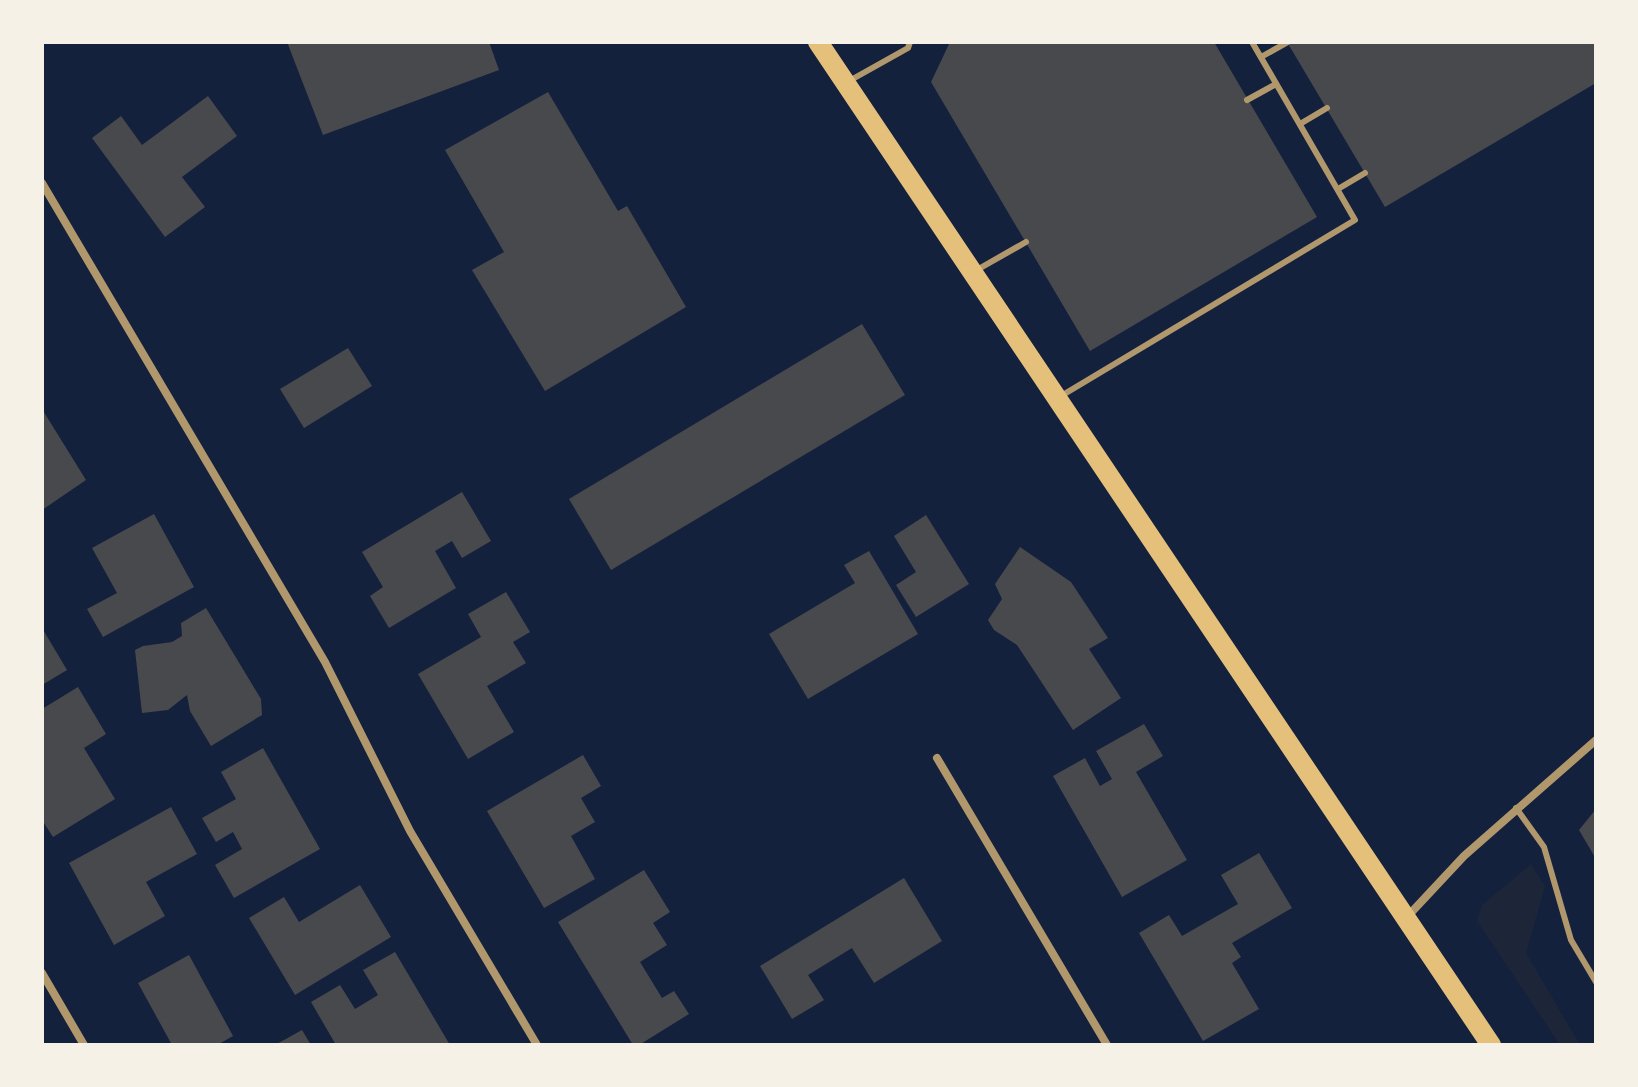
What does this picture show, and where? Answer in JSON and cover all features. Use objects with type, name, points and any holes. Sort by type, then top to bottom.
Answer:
[{"type":"main road","points":[[818,42],[1491,1045]]},
{"type":"street","points":[[42,183],[325,662],[410,831],[537,1045]]},
{"type":"street","points":[[1405,918],[1464,856],[1596,740]]},
{"type":"street","points":[[937,758],[1107,1045]]},
{"type":"street","points":[[42,973],[84,1045]]},
{"type":"lane","points":[[846,83],[908,48],[910,42]]},
{"type":"lane","points":[[1056,399],[1355,220],[1252,42]]},
{"type":"lane","points":[[1261,57],[1288,42]]},
{"type":"lane","points":[[1247,100],[1276,84]]},
{"type":"lane","points":[[1300,124],[1327,108]]},
{"type":"lane","points":[[1338,189],[1365,173]]},
{"type":"lane","points":[[972,273],[1026,242]]},
{"type":"lane","points":[[1516,808],[1544,847],[1571,940],[1596,982]]},
{"type":"shaded area","points":[[1531,864],[1545,886],[1526,953],[1580,1045],[1560,1045],[1477,921],[1482,905]]},
{"type":"building","points":[[287,42],[489,42],[499,70],[323,135]]},
{"type":"building","points":[[950,42],[1214,42],[1317,217],[1090,351],[931,82]]},
{"type":"building","points":[[1287,42],[1595,42],[1596,83],[1385,207]]},
{"type":"building","points":[[548,92],[618,211],[627,206],[686,307],[545,391],[472,270],[504,252],[445,150]]},
{"type":"building","points":[[208,96],[237,136],[182,177],[205,207],[165,237],[92,138],[121,116],[142,145]]},
{"type":"building","points":[[862,324],[905,395],[611,570],[569,499]]},
{"type":"building","points":[[348,348],[372,386],[304,428],[280,389]]},
{"type":"building","points":[[42,409],[86,480],[42,510]]},
{"type":"building","points":[[462,492],[491,541],[462,558],[452,541],[435,551],[456,588],[389,628],[370,596],[383,587],[362,552]]},
{"type":"building","points":[[154,514],[194,587],[103,637],[87,609],[117,593],[92,548]]},
{"type":"building","points":[[926,515],[969,584],[916,617],[896,585],[916,572],[894,536]]},
{"type":"building","points":[[1020,547],[1071,582],[1108,638],[1089,649],[1121,698],[1073,730],[1017,645],[994,630],[988,620],[1002,599],[995,584]]},
{"type":"building","points":[[869,551],[918,634],[808,699],[769,634],[855,583],[844,565]]},
{"type":"building","points":[[506,592],[530,632],[513,642],[526,663],[487,686],[514,732],[468,759],[418,674],[481,637],[468,614]]},
{"type":"building","points":[[206,608],[261,699],[262,715],[211,746],[190,711],[187,695],[168,710],[142,713],[135,650],[172,642],[182,636],[181,623]]},
{"type":"building","points":[[42,628],[67,670],[42,685]]},
{"type":"building","points":[[78,687],[106,734],[84,748],[115,799],[53,837],[42,820],[42,709]]},
{"type":"building","points":[[1144,724],[1163,756],[1136,772],[1187,860],[1122,897],[1053,776],[1085,758],[1100,786],[1112,779],[1096,751]]},
{"type":"building","points":[[263,748],[320,849],[234,898],[215,865],[242,849],[233,832],[216,842],[202,818],[236,799],[221,772]]},
{"type":"building","points":[[583,755],[601,786],[581,798],[595,822],[571,836],[595,879],[544,908],[487,811]]},
{"type":"building","points":[[171,807],[197,854],[146,882],[165,916],[114,945],[69,863]]},
{"type":"building","points":[[1596,809],[1596,859],[1579,830]]},
{"type":"building","points":[[1259,853],[1292,908],[1232,943],[1241,957],[1232,963],[1259,1009],[1203,1041],[1139,933],[1169,915],[1182,936],[1238,904],[1221,875]]},
{"type":"building","points":[[644,870],[670,912],[653,923],[667,945],[640,962],[662,998],[674,991],[689,1014],[639,1045],[633,1045],[558,922]]},
{"type":"building","points":[[904,878],[942,941],[874,983],[852,948],[808,975],[824,1000],[792,1019],[760,966]]},
{"type":"building","points":[[360,885],[391,937],[295,995],[249,918],[284,897],[299,922]]},
{"type":"building","points":[[395,952],[450,1045],[336,1045],[311,1002],[340,985],[355,1009],[378,995],[363,970]]},
{"type":"building","points":[[189,955],[233,1036],[217,1045],[172,1045],[138,983]]},
{"type":"building","points":[[302,1030],[311,1045],[275,1045]]}]
